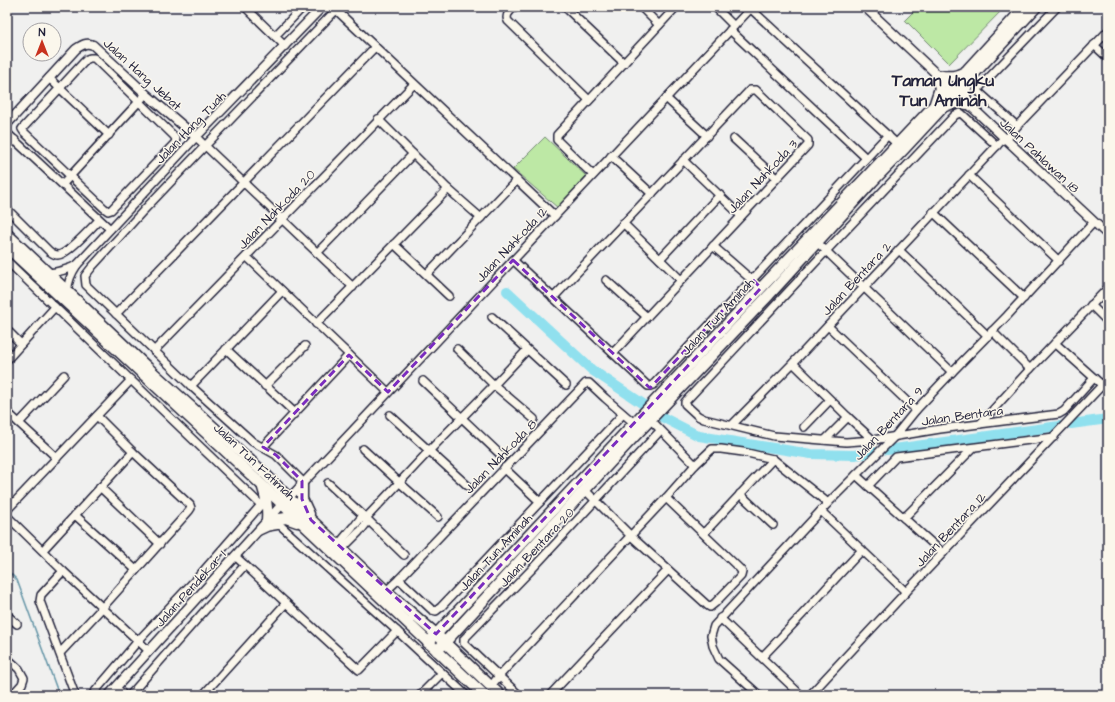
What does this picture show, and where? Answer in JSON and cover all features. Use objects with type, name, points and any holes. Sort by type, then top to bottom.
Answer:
[{"type":"main road","name":"Jalan Tun Aminah","points":[[667,395],[769,295],[904,149],[953,91],[968,70],[1025,7]]},
{"type":"main road","name":"Jalan Tun Aminah","points":[[953,91],[967,81],[1036,7]]},
{"type":"main road","points":[[967,81],[965,94],[967,104],[958,102],[939,106],[940,88],[936,75],[950,77],[956,76],[968,70]]},
{"type":"main road","name":"Jalan Tun Aminah","points":[[437,651],[585,490],[761,288],[897,144],[939,106]]},
{"type":"main road","name":"Jalan Tun Fatimah","points":[[7,234],[68,292],[102,330],[263,486],[286,501]]},
{"type":"main road","name":"Jalan Tun Fatimah","points":[[7,247],[148,368],[264,473],[286,501],[353,571],[484,695]]},
{"type":"main road","name":"Jalan Tun Aminah","points":[[428,643],[634,423],[647,418]]},
{"type":"main road","points":[[263,486],[267,499],[267,521],[286,518],[308,523],[302,499],[302,483]]},
{"type":"main road","name":"Jalan Tun Fatimah","points":[[308,523],[340,547],[445,642],[500,695]]},
{"type":"main road","points":[[340,547],[336,548],[337,552],[352,566],[353,571]]},
{"type":"street","points":[[245,7],[285,46]]},
{"type":"street","points":[[275,36],[302,7]]},
{"type":"street","name":"Jalan Hang Tuah","points":[[68,292],[68,281],[77,265],[322,7]]},
{"type":"street","points":[[514,7],[507,15],[506,18],[508,21],[589,100]]},
{"type":"street","points":[[564,7],[624,63]]},
{"type":"street","points":[[641,7],[659,25]]},
{"type":"street","points":[[593,175],[557,140],[557,135],[676,7]]},
{"type":"street","points":[[715,7],[732,28],[866,158]]},
{"type":"street","name":"Jalan Pahlawan 18","points":[[865,7],[1108,235]]},
{"type":"street","points":[[1017,126],[979,92],[979,88],[1057,7]]},
{"type":"street","points":[[751,8],[897,144]]},
{"type":"street","name":"Jalan Nahkoda 12","points":[[286,501],[751,8]]},
{"type":"street","points":[[302,483],[276,454],[253,442],[191,386],[86,285],[85,276],[143,211],[335,9],[555,216]]},
{"type":"street","name":"Jalan Bentara 2","points":[[732,425],[828,326],[933,212],[1108,31]]},
{"type":"street","name":"Jalan Hang Jebat","points":[[7,124],[76,49],[83,44],[89,43],[196,138]]},
{"type":"street","points":[[1094,45],[1108,58]]},
{"type":"street","points":[[116,314],[376,47]]},
{"type":"street","points":[[94,58],[176,139],[175,143],[111,210],[108,211],[104,208],[22,129],[60,88],[86,59],[94,58]]},
{"type":"street","points":[[49,78],[109,135]]},
{"type":"street","name":"Jalan Nahkoda 20","points":[[154,351],[247,257],[378,119],[414,84]]},
{"type":"street","name":"Jalan Nahkoda 3","points":[[553,298],[750,90],[756,90],[808,140],[808,145],[613,353]]},
{"type":"street","points":[[63,184],[146,94]]},
{"type":"street","points":[[666,98],[706,136]]},
{"type":"street","points":[[826,251],[955,115],[960,113],[962,114],[997,146]]},
{"type":"street","points":[[378,119],[448,189],[481,218]]},
{"type":"street","points":[[7,132],[110,229]]},
{"type":"street","points":[[513,260],[648,386],[653,385],[888,135]]},
{"type":"street","points":[[196,138],[352,287]]},
{"type":"street","points":[[734,139],[776,178]]},
{"type":"street","points":[[7,147],[15,140]]},
{"type":"street","points":[[317,253],[412,154]]},
{"type":"street","points":[[611,156],[652,194]]},
{"type":"street","points":[[683,160],[741,216]]},
{"type":"street","points":[[969,175],[1059,261]]},
{"type":"street","points":[[427,274],[517,180]]},
{"type":"street","points":[[316,324],[448,189]]},
{"type":"street","points":[[660,259],[720,195]]},
{"type":"street","points":[[7,209],[49,251],[59,255],[70,249],[99,220]]},
{"type":"street","points":[[933,212],[1024,298]]},
{"type":"street","name":"Jalan Bentara 9","points":[[759,695],[719,659],[713,646],[711,636],[714,626],[828,503],[896,436],[916,410],[990,334],[1094,222]]},
{"type":"street","points":[[623,223],[681,280]]},
{"type":"street","points":[[817,242],[952,372]]},
{"type":"street","points":[[394,244],[449,296]]},
{"type":"street","points":[[713,246],[761,288]]},
{"type":"street","points":[[899,250],[1030,369]]},
{"type":"street","name":"Jalan Bentara","points":[[826,251],[686,401],[686,404],[698,416],[704,419],[774,436],[846,442],[873,440],[1060,414],[1094,378]]},
{"type":"street","points":[[247,257],[388,392]]},
{"type":"street","points":[[7,261],[260,504],[260,506],[198,577],[138,641],[92,695]]},
{"type":"street","name":"Jalan Hang Tuah","points":[[48,273],[62,272],[77,265]]},
{"type":"street","points":[[606,280],[647,317]]},
{"type":"street","points":[[980,424],[1030,369],[1108,288]]},
{"type":"street","points":[[191,386],[282,291]]},
{"type":"street","points":[[1091,305],[1108,322]]},
{"type":"street","points":[[7,360],[55,307]]},
{"type":"street","points":[[492,317],[566,385]]},
{"type":"street","points":[[828,326],[916,410]]},
{"type":"street","points":[[7,330],[21,344]]},
{"type":"street","points":[[91,342],[102,330]]},
{"type":"street","points":[[1055,343],[1102,385]]},
{"type":"street","points":[[265,386],[305,346]]},
{"type":"street","points":[[226,349],[295,413]]},
{"type":"street","points":[[457,349],[494,385],[534,418]]},
{"type":"street","points":[[340,547],[357,528],[360,519],[366,518],[400,484],[429,451],[527,350]]},
{"type":"street","points":[[263,447],[349,355]]},
{"type":"street","points":[[793,363],[873,440]]},
{"type":"street","points":[[20,423],[64,375]]},
{"type":"street","name":"Jalan Bentara 12","points":[[810,695],[1108,379]]},
{"type":"street","points":[[7,510],[131,380]]},
{"type":"street","points":[[423,381],[503,457]]},
{"type":"street","name":"Jalan Nahkoda 8","points":[[386,590],[399,579],[586,384],[589,383],[592,385],[634,423]]},
{"type":"street","points":[[804,427],[830,400]]},
{"type":"street","points":[[7,412],[57,458]]},
{"type":"street","points":[[399,579],[432,610],[436,611],[624,414]]},
{"type":"street","points":[[390,415],[468,486]]},
{"type":"street","points":[[60,653],[191,508],[180,495],[133,452],[97,416]]},
{"type":"street","points":[[825,440],[848,417]]},
{"type":"street","points":[[647,418],[695,465]]},
{"type":"street","name":"Jalan Bentara 20","points":[[500,676],[464,643],[464,639],[660,431]]},
{"type":"street","points":[[868,486],[896,457],[1054,437]]},
{"type":"street","points":[[904,518],[972,448]]},
{"type":"street","points":[[363,449],[438,517]]},
{"type":"street","points":[[491,686],[695,465],[712,449],[743,452],[773,459],[828,503]]},
{"type":"street","points":[[43,550],[133,452]]},
{"type":"street","points":[[704,533],[773,459]]},
{"type":"street","points":[[504,468],[540,502]]},
{"type":"street","points":[[856,475],[943,553]]},
{"type":"street","points":[[328,484],[404,555]]},
{"type":"street","points":[[100,487],[160,544]]},
{"type":"street","points":[[585,490],[631,536],[707,605],[710,606],[715,603],[741,576],[742,572],[704,533],[666,498]]},
{"type":"street","points":[[740,494],[773,525]]},
{"type":"street","name":"Jalan Pendekar 1","points":[[109,695],[286,501]]},
{"type":"street","points":[[821,511],[906,592]]},
{"type":"street","points":[[7,516],[63,571],[149,651]]},
{"type":"street","points":[[75,516],[136,570]]},
{"type":"street","points":[[257,532],[268,527],[280,525],[466,695]]},
{"type":"street","points":[[762,657],[779,641],[862,550]]},
{"type":"street","points":[[235,556],[358,670],[397,631]]},
{"type":"street","points":[[130,695],[245,565]]},
{"type":"street","points":[[550,695],[668,570]]},
{"type":"street","points":[[63,571],[41,595],[40,601],[75,695]]},
{"type":"street","points":[[207,693],[286,603]]},
{"type":"street","points":[[7,615],[17,624]]},
{"type":"street","points":[[720,618],[801,695]]},
{"type":"street","points":[[7,658],[19,669],[24,678],[22,684],[12,695]]},
{"type":"street","points":[[420,695],[442,672]]},
{"type":"street","points":[[500,676],[519,695]]},
{"type":"street","points":[[116,688],[124,695]]},
{"type":"highlighted area","points":[[513,260],[650,388],[752,279],[761,288],[436,634],[311,520],[302,499],[302,481],[276,455],[263,447],[349,355],[388,392]]},
{"type":"green space","points":[[918,7],[1005,7],[949,64],[905,20]]},
{"type":"green space","points":[[545,137],[586,176],[558,208],[513,169]]},
{"type":"waterway","points":[[507,291],[592,370],[664,418],[699,436],[811,454],[854,455],[874,452]]},
{"type":"waterway","points":[[1071,424],[1108,419]]},
{"type":"waterway","points":[[887,450],[1059,426]]},
{"type":"waterway","points":[[7,570],[17,580],[59,695]]},
{"type":"district","name":"Taman Ungku Tun Aminah","points":[[943,90]]}]
